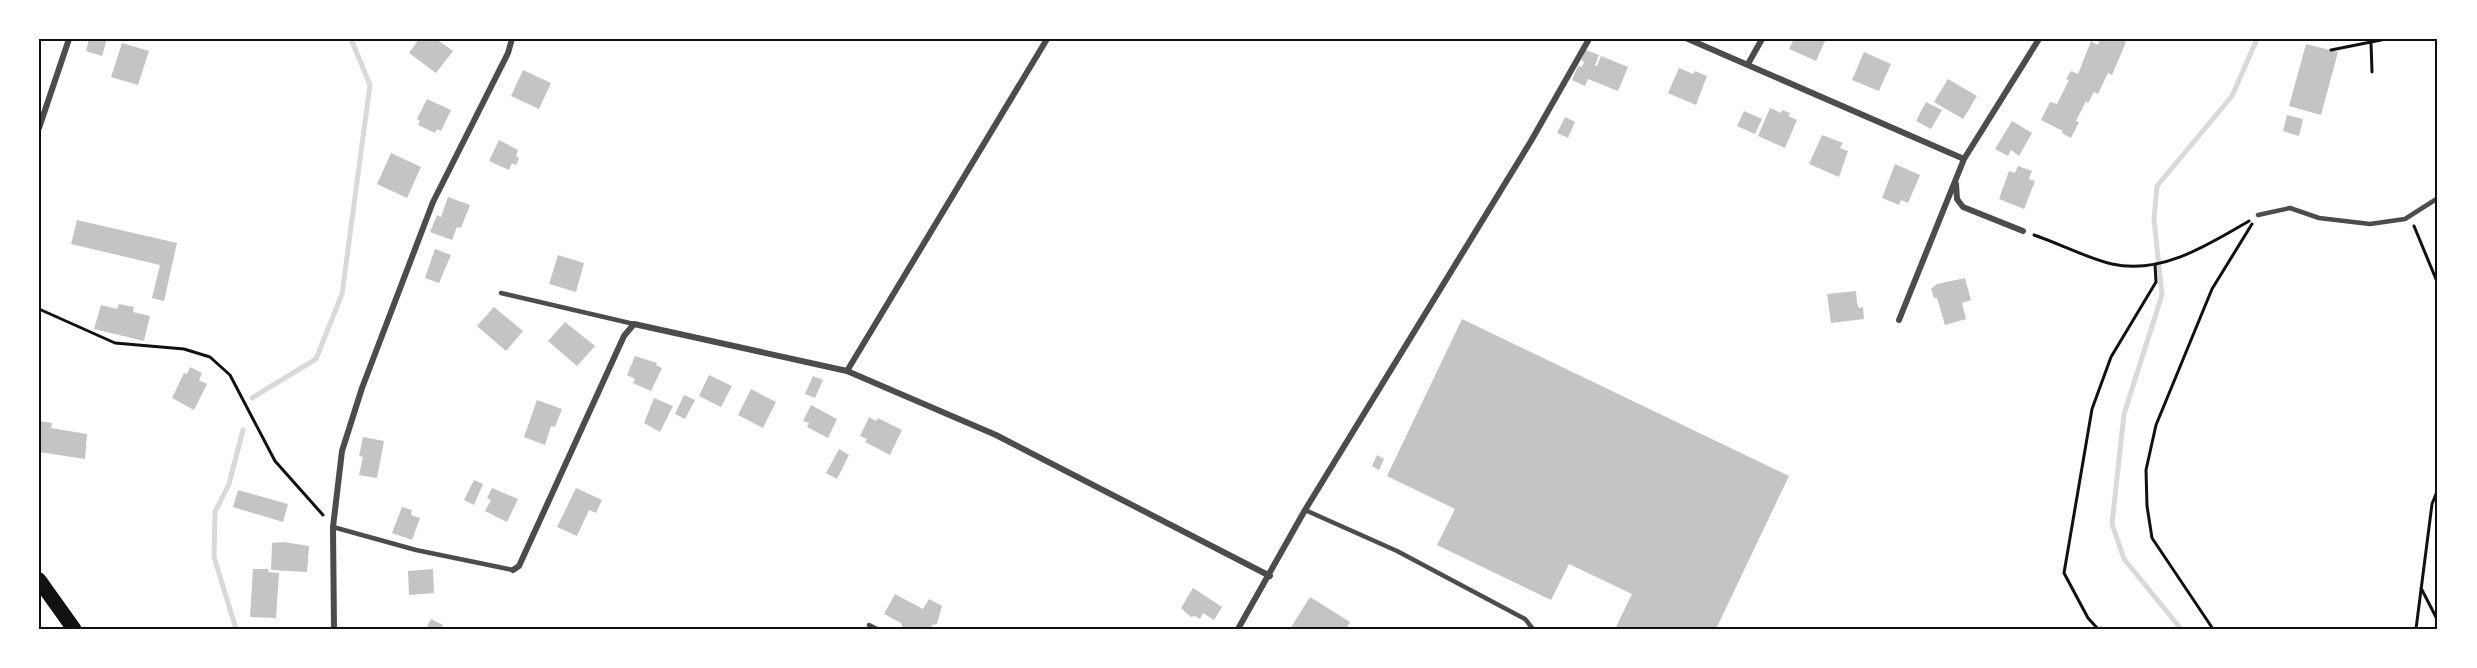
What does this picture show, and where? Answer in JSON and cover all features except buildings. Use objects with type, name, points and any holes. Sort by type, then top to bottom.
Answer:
[{"type":"highway","points":[[39,580],[74,629]]},
{"type":"street","points":[[39,128],[69,39]]},
{"type":"street","points":[[334,629],[333,527],[342,451],[362,388],[433,202],[508,53],[512,39]]},
{"type":"street","points":[[847,371],[1047,39]]},
{"type":"street","points":[[1239,629],[1305,510],[1531,141],[1589,39]]},
{"type":"street","points":[[1688,39],[1964,159]]},
{"type":"street","points":[[1748,64],[1762,39]]},
{"type":"street","points":[[1899,320],[1964,159],[2039,39]]},
{"type":"street","points":[[1956,179],[1957,199],[1963,207],[2023,231]]},
{"type":"street","points":[[513,570],[519,566],[624,336],[634,324],[847,371],[996,435],[1270,576]]},
{"type":"lane","points":[[2258,215],[2290,208],[2319,218],[2370,224],[2405,219],[2438,198]]},
{"type":"lane","points":[[501,293],[634,324]]},
{"type":"lane","points":[[1305,510],[1407,556],[1525,619],[1533,629]]},
{"type":"lane","points":[[333,527],[416,550],[513,570]]},
{"type":"lane","points":[[869,625],[877,629]]},
{"type":"path","points":[[2331,50],[2386,39]]},
{"type":"path","points":[[2371,42],[2372,72]]},
{"type":"path","points":[[2023,231],[2111,264],[2136,266],[2167,263],[2258,215]]},
{"type":"path","points":[[2213,629],[2152,538],[2147,506],[2146,470],[2156,425],[2212,289],[2258,215]]},
{"type":"path","points":[[2410,216],[2438,284]]},
{"type":"path","points":[[2098,629],[2088,618],[2064,573],[2092,409],[2112,357],[2156,282],[2155,264]]},
{"type":"path","points":[[39,309],[115,343],[184,349],[210,357],[230,375],[275,461],[333,527]]},
{"type":"path","points":[[2416,629],[2432,504],[2438,489]]},
{"type":"path","points":[[2421,587],[2438,621]]},
{"type":"waterway","points":[[252,398],[316,359],[342,294],[370,85],[351,39]]},
{"type":"waterway","points":[[2181,629],[2124,559],[2112,524],[2124,414],[2162,295],[2154,219],[2157,186],[2232,96],[2257,39]]},
{"type":"waterway","points":[[236,629],[214,557],[215,512],[229,484],[243,430]]}]
